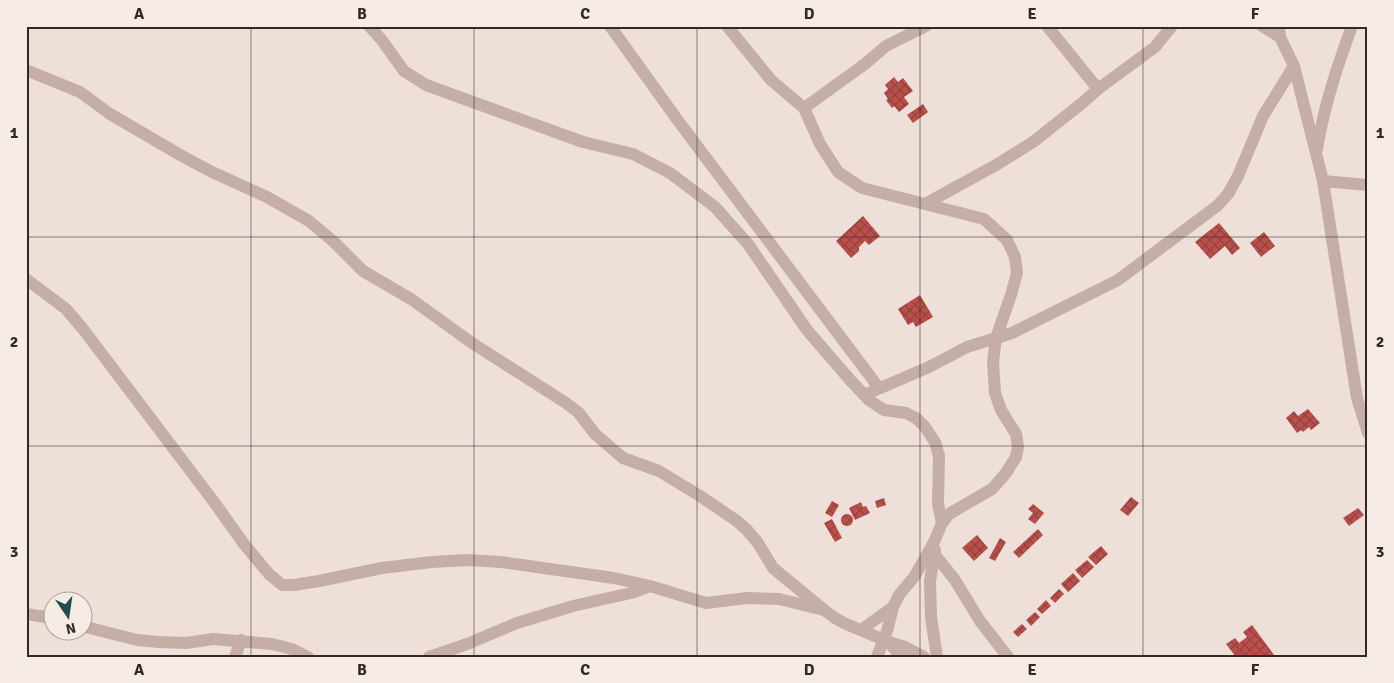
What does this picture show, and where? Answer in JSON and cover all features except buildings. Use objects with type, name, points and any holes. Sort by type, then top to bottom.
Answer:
[{"type":"street","points":[[369,26],[404,71],[426,85],[583,142],[633,154],[670,173],[715,207],[740,234],[807,330],[864,395],[884,410],[906,413],[916,418],[925,427],[935,442],[939,456],[938,504],[942,523]]},
{"type":"street","points":[[610,26],[726,186],[879,388]]},
{"type":"street","points":[[727,26],[770,80],[804,108],[820,144],[838,172],[862,188],[984,219],[1007,240],[1014,257],[1017,273],[996,338],[993,362],[995,393],[1001,410],[1016,434],[1018,447],[1016,457],[1006,473],[992,489],[949,514],[942,523],[934,542],[893,607],[887,640],[877,657]]},
{"type":"street","points":[[804,108],[886,46],[926,26]]},
{"type":"street","points":[[1047,26],[1098,89]]},
{"type":"street","points":[[925,204],[1033,142],[1098,89],[1155,47],[1172,26]]},
{"type":"street","points":[[1262,26],[1280,32],[1294,66],[1323,181],[1357,398],[1368,433]]},
{"type":"street","points":[[1316,154],[1322,116],[1352,26]]},
{"type":"street","points":[[864,395],[929,366],[967,346],[1012,333],[1118,280],[1217,206],[1228,194],[1235,182],[1263,116],[1294,66]]},
{"type":"street","points":[[26,70],[80,92],[110,114],[182,156],[266,197],[309,221],[334,242],[363,271],[411,299],[472,343],[578,412],[595,434],[624,458],[659,471],[737,521],[758,543],[773,568],[835,618],[905,647],[924,657]]},
{"type":"street","points":[[1323,181],[1368,184]]},
{"type":"street","points":[[26,279],[66,310],[83,329],[244,544],[269,574],[282,585],[320,581],[382,568],[468,560],[501,562],[614,578],[650,586],[706,603],[747,598],[771,598],[824,610]]},
{"type":"street","points":[[934,542],[935,555],[930,581],[931,617],[938,657]]},
{"type":"street","points":[[935,555],[955,580],[980,621],[1008,657]]},
{"type":"street","points":[[429,657],[467,644],[517,623],[650,586]]},
{"type":"street","points":[[861,630],[893,607]]},
{"type":"street","points":[[26,614],[42,616]]},
{"type":"street","points":[[92,629],[137,640],[159,642],[186,643],[213,639],[241,640],[292,649],[308,657]]},
{"type":"street","points":[[235,657],[241,640]]},
{"type":"street","points":[[887,640],[900,657]]}]
